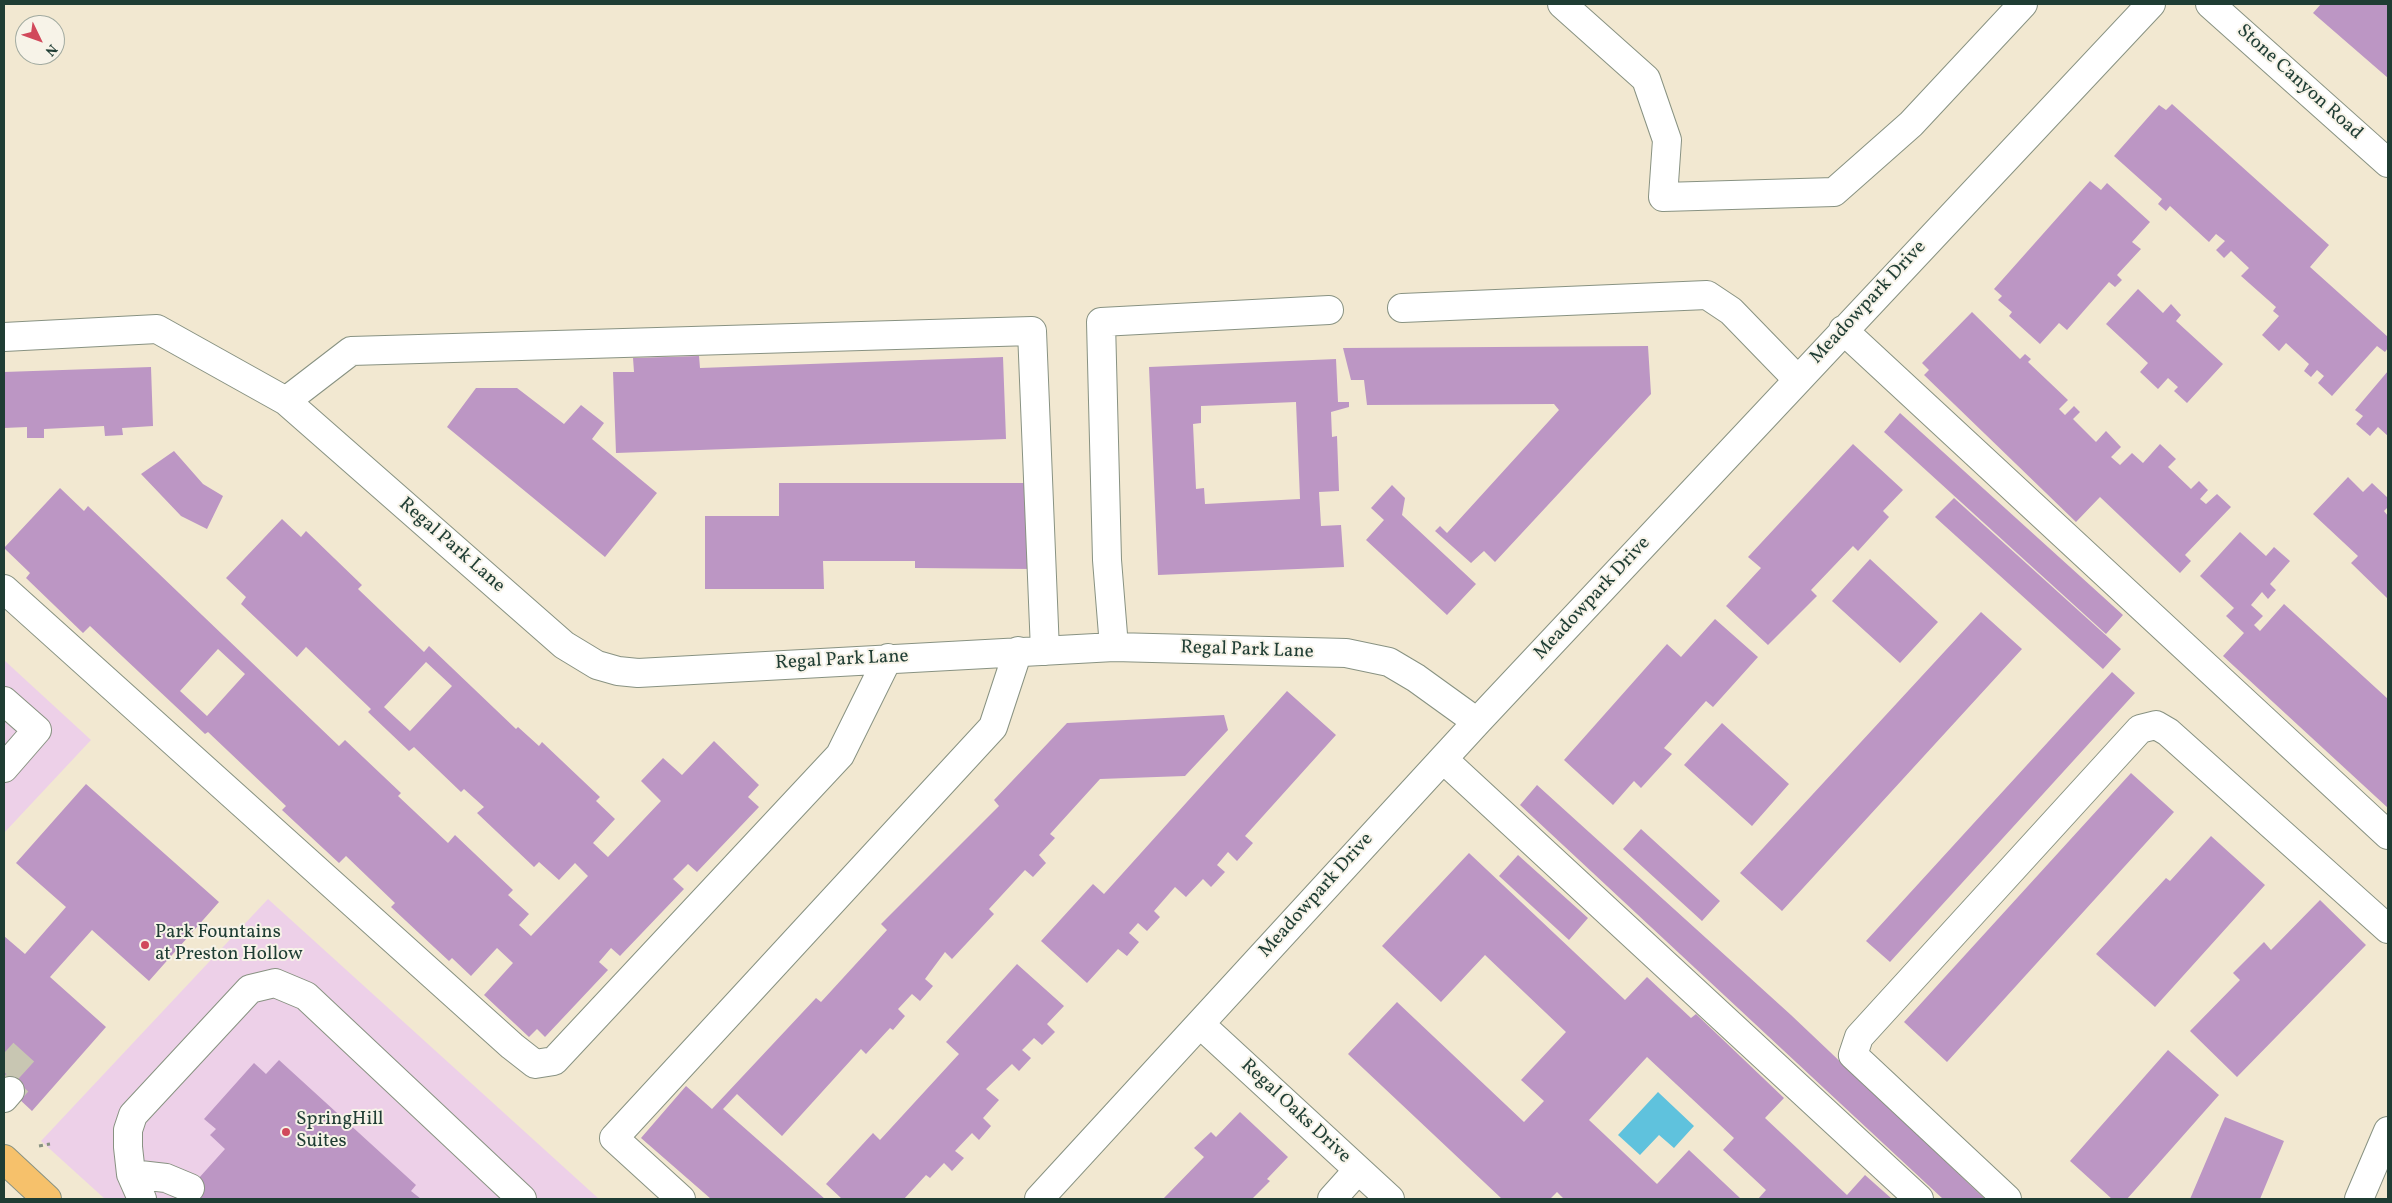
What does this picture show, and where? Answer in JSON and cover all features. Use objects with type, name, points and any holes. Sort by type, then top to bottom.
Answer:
[{"type":"main road","points":[[4,1159],[47,1199]]},
{"type":"street","points":[[1562,4],[1646,79],[1667,140],[1663,197],[1834,192],[1911,124],[2023,4]]},
{"type":"street","name":"Meadowpark Drive","points":[[1039,1199],[1477,722],[2151,4]]},
{"type":"street","name":"Stone Canyon Road","points":[[2210,4],[2388,163]]},
{"type":"street","points":[[1402,308],[1707,295],[1731,311],[1798,380]]},
{"type":"street","points":[[1114,647],[1107,560],[1101,322],[1329,310]]},
{"type":"street","name":"Regal Park Lane","points":[[4,337],[157,329],[286,401],[564,645],[597,665],[618,671],[638,674],[888,658],[1114,647],[1346,653],[1389,662],[1416,678],[1477,722]]},
{"type":"street","points":[[1843,330],[2388,835]]},
{"type":"street","points":[[286,401],[350,351],[1032,331],[1045,651]]},
{"type":"street","points":[[4,588],[512,1046],[535,1064],[554,1061],[840,756],[888,658]]},
{"type":"street","points":[[682,1199],[614,1138],[993,727],[1018,651]]},
{"type":"street","points":[[4,701],[37,730],[4,768]]},
{"type":"street","points":[[2007,1199],[1853,1055],[1859,1037],[2140,729],[2156,726],[2168,732],[2388,930]]},
{"type":"street","points":[[1443,759],[1919,1199]]},
{"type":"street","points":[[142,1199],[131,1174],[128,1130],[134,1115],[250,989],[275,983],[306,996],[522,1199]]},
{"type":"street","name":"Regal Oaks Drive","points":[[1200,1024],[1390,1199]]},
{"type":"street","points":[[2359,1199],[2388,1131]]},
{"type":"street","points":[[1332,1199],[1358,1170]]},
{"type":"street","points":[[131,1174],[166,1178],[190,1188]]},
{"type":"shaded area","points":[[4,660],[91,740],[4,833]]},
{"type":"shaded area","points":[[268,899],[599,1199],[105,1199],[41,1141]]},
{"type":"water","points":[[1658,1092],[1694,1126],[1674,1148],[1659,1135],[1640,1155],[1618,1135]]},
{"type":"building","points":[[2321,4],[2388,4],[2388,78],[2313,13]]},
{"type":"building","points":[[2172,104],[2329,245],[2310,267],[2388,337],[2388,348],[2385,352],[2377,346],[2332,396],[2318,383],[2324,376],[2317,370],[2311,377],[2304,371],[2309,364],[2286,343],[2279,351],[2262,335],[2279,316],[2273,311],[2276,307],[2241,276],[2249,268],[2231,251],[2224,258],[2216,250],[2225,241],[2216,234],[2209,242],[2170,206],[2166,211],[2158,204],[2162,199],[2114,156],[2159,105],[2166,110]]},
{"type":"building","points":[[2090,181],[2101,190],[2107,183],[2150,222],[2132,242],[2141,249],[2117,275],[2122,280],[2115,287],[2109,282],[2067,330],[2059,323],[2040,344],[2009,316],[2012,312],[1998,300],[2002,296],[1994,289]]},
{"type":"building","points":[[2138,289],[2163,313],[2171,304],[2181,315],[2176,321],[2223,364],[2187,403],[2174,391],[2178,387],[2168,378],[2158,389],[2140,372],[2148,363],[2106,324]]},
{"type":"building","points":[[1972,312],[2020,359],[2025,354],[2031,359],[2028,362],[2068,400],[2059,409],[2065,415],[2074,406],[2080,412],[2073,419],[2096,442],[2106,431],[2121,447],[2111,457],[2120,465],[2132,453],[2143,463],[2160,444],[2176,459],[2168,467],[2191,489],[2199,481],[2208,490],[2200,499],[2206,504],[2217,494],[2231,507],[2185,555],[2191,561],[2180,573],[2100,497],[2076,522],[1924,375],[1929,370],[1922,363]]},
{"type":"building","points":[[1648,346],[1651,394],[1495,562],[1484,551],[1471,563],[1435,531],[1440,526],[1447,533],[1559,410],[1554,404],[1367,405],[1364,380],[1351,380],[1343,348]]},
{"type":"building","points":[[699,356],[700,368],[1003,357],[1006,439],[616,453],[613,372],[634,372],[633,358]]},
{"type":"building","points":[[1336,359],[1338,402],[1349,402],[1349,407],[1331,412],[1332,437],[1337,436],[1339,491],[1319,492],[1321,526],[1341,525],[1344,567],[1158,575],[1149,367]],"holes":[[[1296,402],[1300,499],[1205,504],[1204,488],[1196,489],[1193,424],[1201,423],[1201,406]]]},
{"type":"building","points":[[151,367],[153,426],[122,428],[123,435],[105,436],[104,426],[44,429],[44,438],[27,438],[27,427],[4,428],[4,372]]},
{"type":"building","points":[[2388,371],[2388,436],[2378,427],[2370,436],[2356,424],[2363,416],[2355,410]]},
{"type":"building","points":[[476,388],[517,388],[564,424],[581,405],[604,423],[592,439],[657,493],[605,557],[447,427]]},
{"type":"building","points":[[1900,413],[2123,615],[2106,634],[1884,432]]},
{"type":"building","points":[[1853,444],[1903,490],[1883,511],[1889,517],[1858,551],[1853,546],[1811,590],[1817,596],[1768,645],[1726,606],[1761,568],[1748,557]]},
{"type":"building","points":[[174,451],[203,484],[223,496],[207,529],[181,516],[141,474]]},
{"type":"building","points":[[2348,477],[2363,492],[2372,483],[2388,498],[2388,507],[2384,511],[2388,516],[2387,598],[2351,563],[2358,556],[2313,514]]},
{"type":"building","points":[[779,483],[1033,483],[1033,569],[915,568],[915,561],[823,561],[824,589],[705,589],[705,516],[779,516]]},
{"type":"building","points":[[1392,485],[1405,498],[1402,515],[1476,584],[1447,615],[1366,540],[1384,520],[1371,508]]},
{"type":"building","points":[[60,488],[84,511],[88,506],[339,746],[345,740],[401,793],[398,796],[448,843],[455,835],[513,890],[508,895],[529,914],[519,925],[531,936],[588,876],[575,863],[559,880],[539,862],[534,867],[477,813],[484,807],[464,789],[461,792],[414,747],[409,751],[368,712],[371,709],[306,647],[297,657],[241,604],[246,597],[226,578],[282,519],[301,537],[306,531],[362,585],[358,589],[424,652],[429,646],[516,729],[518,727],[539,746],[542,742],[600,797],[596,801],[615,819],[593,843],[608,857],[661,801],[641,781],[663,758],[682,775],[714,741],[759,785],[748,797],[759,807],[697,872],[688,864],[673,879],[684,889],[620,956],[611,948],[599,962],[608,970],[545,1037],[537,1029],[529,1037],[484,995],[513,963],[497,948],[471,976],[452,958],[449,961],[391,907],[395,903],[346,856],[339,863],[282,810],[286,806],[208,732],[205,734],[90,626],[83,633],[26,578],[30,573],[4,548]],"holes":[[[218,649],[245,674],[207,716],[180,691]],[[426,662],[452,686],[410,731],[384,707]]]},
{"type":"building","points":[[1954,498],[2121,649],[2103,669],[1935,517]]},
{"type":"building","points":[[2240,532],[2266,556],[2274,547],[2290,561],[2270,584],[2276,590],[2268,599],[2262,592],[2251,605],[2263,616],[2254,625],[2260,631],[2284,604],[2388,699],[2388,808],[2223,656],[2244,633],[2226,616],[2234,608],[2200,576]]},
{"type":"building","points":[[1870,559],[1938,622],[1900,663],[1832,601]]},
{"type":"building","points":[[1981,612],[2022,649],[1782,911],[1740,873]]},
{"type":"building","points":[[1715,619],[1758,657],[1713,707],[1706,701],[1664,748],[1672,754],[1641,788],[1634,781],[1613,805],[1564,760],[1667,644],[1681,657]]},
{"type":"building","points":[[2112,672],[2135,693],[1890,962],[1866,941]]},
{"type":"building","points":[[1287,691],[1336,735],[1245,836],[1253,843],[1237,861],[1228,852],[1217,865],[1225,872],[1211,887],[1203,879],[1186,897],[1175,887],[1154,911],[1160,917],[1147,931],[1138,923],[1129,933],[1139,942],[1127,956],[1118,949],[1087,983],[1041,941],[1093,884],[1104,894]]},
{"type":"building","points":[[1224,715],[1228,730],[1185,776],[1100,779],[1050,834],[1055,838],[1039,855],[1046,863],[1033,877],[1025,870],[989,909],[994,914],[952,959],[945,952],[925,979],[933,986],[920,1001],[912,994],[898,1009],[905,1016],[893,1030],[890,1028],[866,1054],[861,1049],[782,1136],[737,1094],[723,1109],[825,1199],[711,1199],[641,1138],[686,1086],[712,1109],[816,998],[821,1002],[887,930],[881,924],[999,806],[994,800],[1067,723]]},
{"type":"building","points":[[1722,723],[1789,784],[1752,826],[1684,765]]},
{"type":"building","points":[[2131,773],[2174,812],[1947,1062],[1904,1022]]},
{"type":"building","name":"Park Fountains at Preston Hollow","points":[[86,784],[219,902],[149,981],[92,930],[50,977],[106,1027],[32,1111],[4,1085],[4,936],[25,954],[66,907],[16,863]]},
{"type":"building","points":[[1537,785],[1791,1015],[1985,1199],[1943,1199],[1520,805]]},
{"type":"building","points":[[1641,829],[1720,901],[1702,921],[1623,849]]},
{"type":"building","points":[[2211,836],[2265,885],[2155,1007],[2096,954],[2166,878],[2170,881]]},
{"type":"building","points":[[1469,853],[1625,1000],[1647,977],[1691,1018],[1696,1014],[1784,1098],[1765,1118],[1847,1195],[1865,1175],[1892,1199],[1758,1199],[1766,1190],[1723,1150],[1734,1138],[1647,1057],[1589,1120],[1657,1184],[1689,1150],[1741,1199],[1564,1199],[1557,1192],[1550,1199],[1502,1199],[1348,1054],[1397,1002],[1524,1122],[1544,1101],[1521,1080],[1566,1032],[1485,955],[1441,1002],[1382,946]]},
{"type":"building","points":[[1518,855],[1588,918],[1569,940],[1499,876]]},
{"type":"building","points":[[2320,900],[2366,945],[2237,1077],[2190,1031],[2240,980],[2233,973],[2264,942],[2271,950]]},
{"type":"building","points":[[1017,964],[1064,1006],[1047,1024],[1055,1032],[1042,1045],[1034,1038],[1022,1050],[1031,1058],[1019,1071],[1012,1064],[986,1089],[999,1100],[983,1118],[991,1126],[979,1140],[972,1133],[955,1151],[964,1158],[952,1171],[944,1163],[930,1178],[926,1175],[904,1199],[842,1199],[826,1184],[873,1133],[880,1140],[959,1054],[946,1042]]},
{"type":"building","points":[[2168,1050],[2219,1095],[2127,1199],[2112,1199],[2070,1161]]},
{"type":"building","name":"SpringHill Suites","points":[[279,1060],[416,1185],[411,1191],[421,1199],[180,1199],[225,1149],[210,1135],[216,1129],[204,1119],[254,1063],[266,1074]]},
{"type":"building","points":[[1240,1112],[1288,1157],[1267,1179],[1270,1181],[1252,1199],[1163,1199],[1204,1157],[1194,1148],[1211,1132],[1216,1137]]},
{"type":"building","points":[[2225,1117],[2284,1141],[2260,1199],[2190,1199]]},
{"type":"tunnel","points":[[4,1053],[26,1073],[10,1091]]},
{"type":"place","name":"Park Fountains at Preston Hollow","points":[[145,945]]},
{"type":"place","name":"SpringHill Suites","points":[[286,1132]]}]
